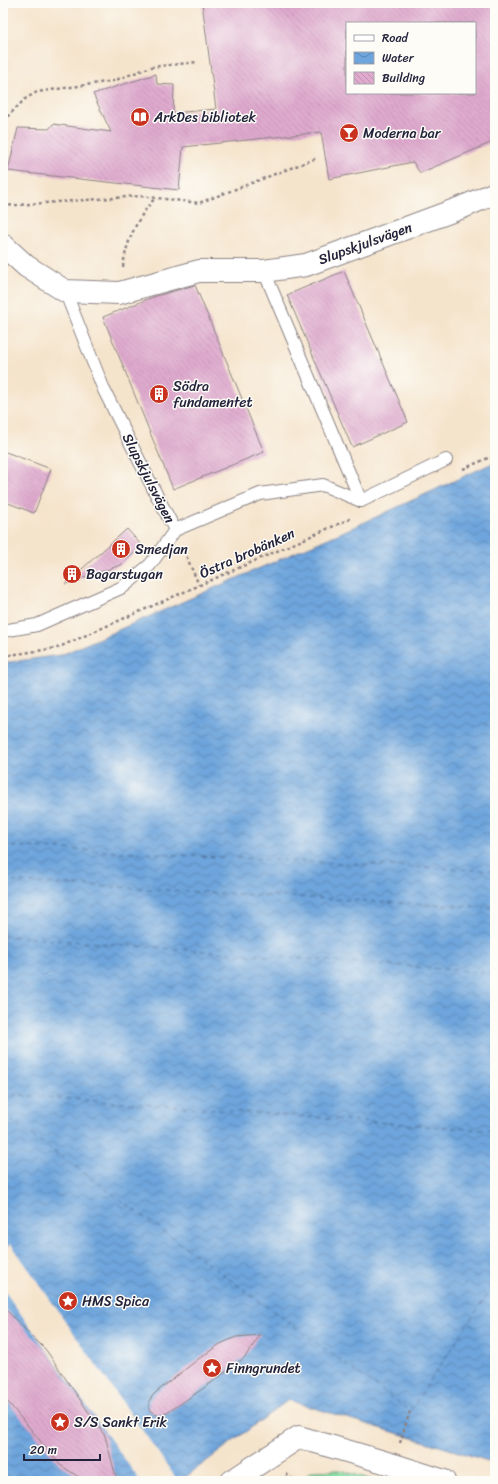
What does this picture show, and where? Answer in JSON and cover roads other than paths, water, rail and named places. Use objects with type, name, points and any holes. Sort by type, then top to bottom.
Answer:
[{"type":"street","name":"Slupskjulsvägen","points":[[65,291],[119,293],[199,271],[264,271],[306,265],[462,207],[495,193]]},
{"type":"street","points":[[3,245],[26,266],[65,291]]},
{"type":"street","points":[[232,1481],[299,1437],[444,1481]]},
{"type":"lane","points":[[264,271],[361,501],[446,460]]},
{"type":"lane","name":"Slupskjulsvägen","points":[[65,291],[104,390],[175,530],[260,494],[323,485],[361,501]]},
{"type":"lane","points":[[3,631],[37,625],[124,587],[150,565],[175,530]]},
{"type":"water","points":[[495,462],[495,1463],[288,1400],[180,1481],[3,1481],[3,663],[61,655],[363,523]]},
{"type":"place","name":"ArkDes bibliotek","points":[[140,117]]},
{"type":"place","name":"Moderna bar","points":[[349,133]]},
{"type":"place","name":"Södra fundamentet","points":[[159,394]]},
{"type":"place","name":"Smedjan","points":[[121,549]]},
{"type":"place","name":"Bagarstugan","points":[[72,574]]},
{"type":"place","name":"HMS Spica","points":[[68,1301]]},
{"type":"place","name":"Finngrundet","points":[[212,1368]]},
{"type":"place","name":"S/S Sankt Erik","points":[[60,1422]]}]
